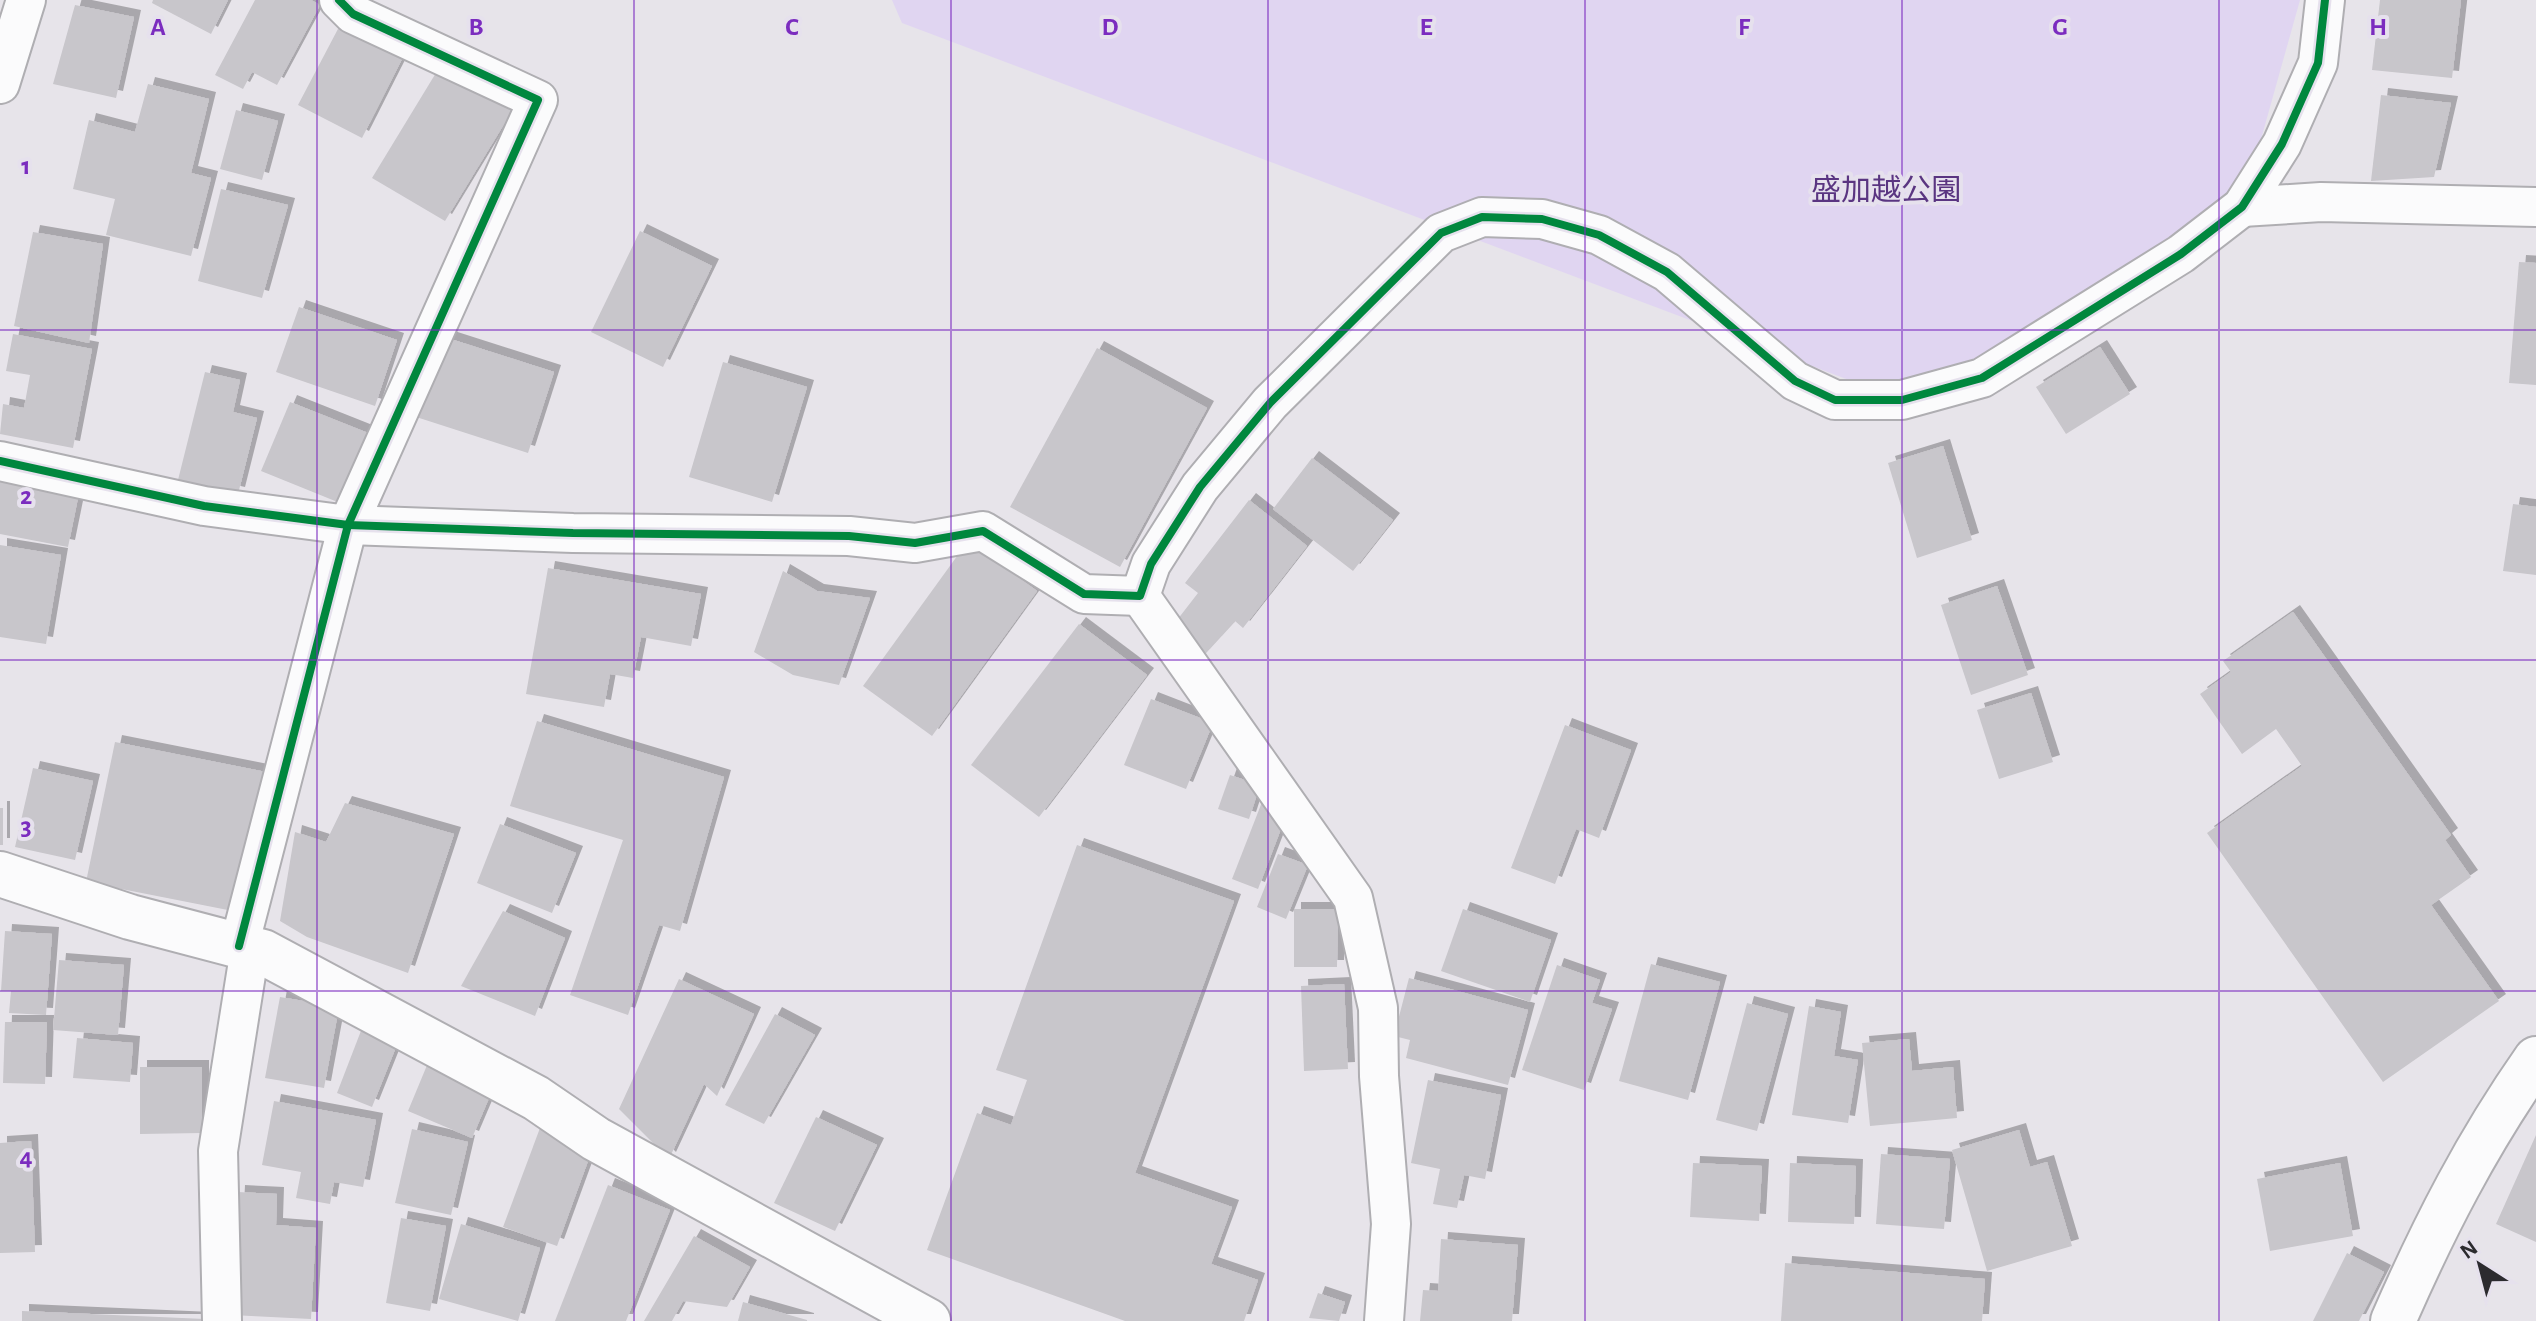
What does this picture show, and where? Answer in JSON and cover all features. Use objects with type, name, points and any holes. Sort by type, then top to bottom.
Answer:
[{"type":"street","points":[[0,84],[5,57],[26,0]]},
{"type":"street","points":[[222,1321],[218,1151],[244,947],[348,525],[538,100],[353,14],[339,0]]},
{"type":"street","points":[[1140,596],[1151,564],[1200,487],[1270,403],[1441,233],[1482,217],[1542,219],[1599,235],[1667,272],[1795,381],[1835,400],[1902,400],[1982,378],[2181,254],[2242,207],[2282,144],[2318,63],[2325,0]]},
{"type":"street","points":[[2242,207],[2321,202],[2536,207]]},
{"type":"street","points":[[0,461],[204,506],[348,525],[573,533],[849,536],[915,543],[983,531],[1084,594],[1140,596]]},
{"type":"street","points":[[1140,596],[1353,898],[1378,1008],[1379,1076],[1391,1224],[1384,1321]]},
{"type":"street","points":[[0,874],[130,917],[263,952],[536,1098],[596,1139],[928,1321]]},
{"type":"street","points":[[2393,1321],[2436,1221],[2494,1119],[2536,1059]]},
{"type":"green space","name":"盛加越公園","points":[[892,0],[2300,0],[2242,207],[1902,400],[902,23]]},
{"type":"building","points":[[153,0],[228,0],[211,34],[152,3]]},
{"type":"building","points":[[255,0],[311,0],[320,5],[277,85],[252,72],[243,89],[215,75]]},
{"type":"building","points":[[2380,0],[2461,0],[2452,78],[2372,70]]},
{"type":"building","points":[[75,5],[134,17],[116,98],[53,84]]},
{"type":"building","points":[[339,27],[402,59],[362,138],[298,105]]},
{"type":"building","points":[[442,63],[515,106],[445,221],[372,178]]},
{"type":"building","points":[[148,84],[209,99],[191,173],[211,178],[191,256],[106,235],[115,199],[73,189],[89,120],[135,132]]},
{"type":"building","points":[[2381,95],[2451,103],[2434,177],[2371,181]]},
{"type":"building","points":[[236,110],[278,121],[262,180],[220,169]]},
{"type":"building","points":[[221,189],[288,205],[262,298],[198,281]]},
{"type":"building","points":[[640,231],[712,266],[663,367],[591,332]]},
{"type":"building","points":[[33,232],[103,244],[89,343],[14,326]]},
{"type":"building","points":[[2519,262],[2536,263],[2536,385],[2509,383]]},
{"type":"building","points":[[299,307],[397,340],[375,406],[276,372]]},
{"type":"building","points":[[13,334],[92,349],[73,448],[0,434],[3,404],[24,408],[30,375],[6,371]]},
{"type":"building","points":[[435,334],[554,372],[528,453],[410,415]]},
{"type":"building","points":[[2100,347],[2130,394],[2066,434],[2036,387]]},
{"type":"building","points":[[1097,348],[1207,408],[1120,567],[1010,507]]},
{"type":"building","points":[[723,362],[807,387],[772,502],[689,477]]},
{"type":"building","points":[[205,372],[240,380],[233,412],[257,418],[238,494],[178,480]]},
{"type":"building","points":[[290,402],[368,433],[340,503],[261,471]]},
{"type":"building","points":[[1943,446],[1972,540],[1917,558],[1888,463]]},
{"type":"building","points":[[1312,458],[1393,520],[1353,571],[1273,509]]},
{"type":"building","points":[[0,472],[80,488],[68,547],[0,534]]},
{"type":"building","points":[[1249,500],[1307,546],[1243,628],[1235,621],[1199,660],[1174,624],[1198,593],[1185,583]]},
{"type":"building","points":[[2513,504],[2536,507],[2536,575],[2503,571]]},
{"type":"building","points":[[968,541],[1037,591],[932,736],[863,686]]},
{"type":"building","points":[[0,545],[61,555],[46,644],[0,637]]},
{"type":"building","points":[[548,568],[701,594],[691,646],[641,637],[633,678],[610,674],[604,707],[526,694]]},
{"type":"building","points":[[783,571],[817,591],[870,598],[839,685],[793,675],[754,652]]},
{"type":"building","points":[[1997,586],[2028,675],[1971,695],[1941,605]]},
{"type":"building","points":[[2293,612],[2451,835],[2445,840],[2471,877],[2431,905],[2499,1001],[2383,1082],[2207,833],[2302,766],[2276,729],[2242,754],[2200,694],[2231,672],[2223,661]]},
{"type":"building","points":[[1079,624],[1147,675],[1039,817],[971,765]]},
{"type":"building","points":[[2031,693],[2053,762],[1999,779],[1977,710]]},
{"type":"building","points":[[1151,699],[1213,723],[1186,789],[1124,765]]},
{"type":"building","points":[[537,721],[724,777],[680,931],[659,925],[628,1015],[570,995],[623,840],[510,806]]},
{"type":"building","points":[[1565,725],[1631,750],[1599,838],[1576,829],[1555,884],[1511,868]]},
{"type":"building","points":[[115,742],[271,773],[243,913],[86,882]]},
{"type":"building","points":[[33,768],[93,781],[75,860],[15,847]]},
{"type":"building","points":[[1230,775],[1260,785],[1249,819],[1218,809]]},
{"type":"building","points":[[1262,802],[1287,813],[1258,889],[1232,879]]},
{"type":"building","points":[[345,803],[454,834],[408,973],[307,937],[280,921],[295,832],[326,842]]},
{"type":"building","points":[[0,808],[3,808],[3,845],[0,845]]},
{"type":"building","points":[[500,824],[576,853],[552,913],[477,883]]},
{"type":"building","points":[[1077,845],[1234,901],[1135,1173],[1232,1207],[1211,1264],[1258,1280],[1244,1321],[1125,1321],[927,1250],[977,1113],[1011,1125],[1027,1080],[996,1070]]},
{"type":"building","points":[[1278,854],[1308,865],[1286,919],[1257,907]]},
{"type":"building","points":[[1294,909],[1338,909],[1337,967],[1294,967]]},
{"type":"building","points":[[1463,909],[1551,940],[1530,1002],[1441,971]]},
{"type":"building","points":[[503,911],[565,938],[535,1016],[461,986]]},
{"type":"building","points":[[5,931],[52,934],[46,1015],[9,1013],[11,991],[1,991]]},
{"type":"building","points":[[59,960],[124,965],[118,1035],[53,1030]]},
{"type":"building","points":[[1651,964],[1720,982],[1688,1100],[1619,1081]]},
{"type":"building","points":[[1557,965],[1600,980],[1592,1003],[1612,1009],[1584,1090],[1522,1070]]},
{"type":"building","points":[[1409,978],[1528,1010],[1508,1085],[1406,1058],[1410,1040],[1394,1036]]},
{"type":"building","points":[[679,979],[754,1014],[717,1096],[704,1084],[669,1159],[619,1109]]},
{"type":"building","points":[[1344,984],[1348,1069],[1304,1071],[1301,986]]},
{"type":"building","points":[[280,997],[339,1007],[324,1088],[265,1078]]},
{"type":"building","points":[[1747,1003],[1788,1014],[1757,1131],[1716,1120]]},
{"type":"building","points":[[1809,1006],[1841,1012],[1834,1056],[1858,1060],[1848,1123],[1792,1115]]},
{"type":"building","points":[[775,1014],[815,1035],[764,1124],[725,1105]]},
{"type":"building","points":[[5,1022],[47,1022],[45,1084],[3,1083]]},
{"type":"building","points":[[364,1023],[400,1037],[372,1107],[337,1093]]},
{"type":"building","points":[[77,1038],[133,1043],[130,1082],[73,1078]]},
{"type":"building","points":[[1909,1039],[1912,1071],[1953,1067],[1957,1118],[1870,1126],[1862,1043]]},
{"type":"building","points":[[430,1058],[495,1084],[472,1138],[408,1111]]},
{"type":"building","points":[[140,1067],[202,1067],[202,1133],[140,1134]]},
{"type":"building","points":[[1428,1080],[1501,1095],[1485,1179],[1464,1175],[1457,1208],[1433,1204],[1440,1169],[1411,1163]]},
{"type":"building","points":[[274,1101],[376,1120],[363,1187],[334,1182],[330,1204],[296,1198],[301,1172],[262,1165]]},
{"type":"building","points":[[816,1117],[877,1145],[835,1231],[774,1203]]},
{"type":"building","points":[[543,1120],[596,1139],[557,1246],[503,1227]]},
{"type":"building","points":[[412,1129],[468,1142],[451,1215],[395,1203]]},
{"type":"building","points":[[2019,1130],[2030,1167],[2047,1162],[2072,1246],[1987,1271],[1952,1150]]},
{"type":"building","points":[[2536,1135],[2536,1242],[2496,1224]]},
{"type":"building","points":[[31,1141],[35,1252],[0,1253],[0,1143]]},
{"type":"building","points":[[1881,1154],[1950,1159],[1944,1229],[1876,1224]]},
{"type":"building","points":[[1693,1163],[1762,1166],[1759,1221],[1690,1217]]},
{"type":"building","points":[[1790,1163],[1856,1166],[1854,1224],[1788,1222]]},
{"type":"building","points":[[2340,1163],[2353,1236],[2270,1251],[2257,1179]]},
{"type":"building","points":[[608,1185],[670,1210],[626,1321],[555,1321]]},
{"type":"building","points":[[238,1192],[277,1194],[276,1225],[316,1228],[311,1319],[232,1315]]},
{"type":"building","points":[[401,1218],[446,1226],[430,1311],[386,1303]]},
{"type":"building","points":[[461,1224],[540,1248],[518,1321],[439,1299]]},
{"type":"building","points":[[694,1236],[750,1267],[727,1307],[683,1301],[672,1321],[644,1321]]},
{"type":"building","points":[[1441,1239],[1518,1245],[1512,1321],[1420,1321],[1423,1290],[1438,1291]]},
{"type":"building","points":[[2347,1253],[2384,1272],[2359,1321],[2313,1321]]},
{"type":"building","points":[[1785,1263],[1985,1279],[1982,1321],[1781,1321]]},
{"type":"building","points":[[1318,1293],[1345,1302],[1339,1321],[1309,1318]]},
{"type":"building","points":[[743,1302],[807,1320],[807,1321],[738,1321]]},
{"type":"building","points":[[22,1311],[205,1319],[205,1321],[22,1321]]},
{"type":"cycle path","points":[[239,946],[348,525],[538,100],[353,14],[339,0]]},
{"type":"cycle path","points":[[0,461],[204,506],[348,525],[573,533],[849,536],[915,543],[983,531],[1084,594],[1140,596],[1151,564],[1200,487],[1270,403],[1441,233],[1482,217],[1542,219],[1599,235],[1667,272],[1795,381],[1835,400],[1902,400],[1982,378],[2181,254],[2242,207],[2282,144],[2318,63],[2325,0]]}]
